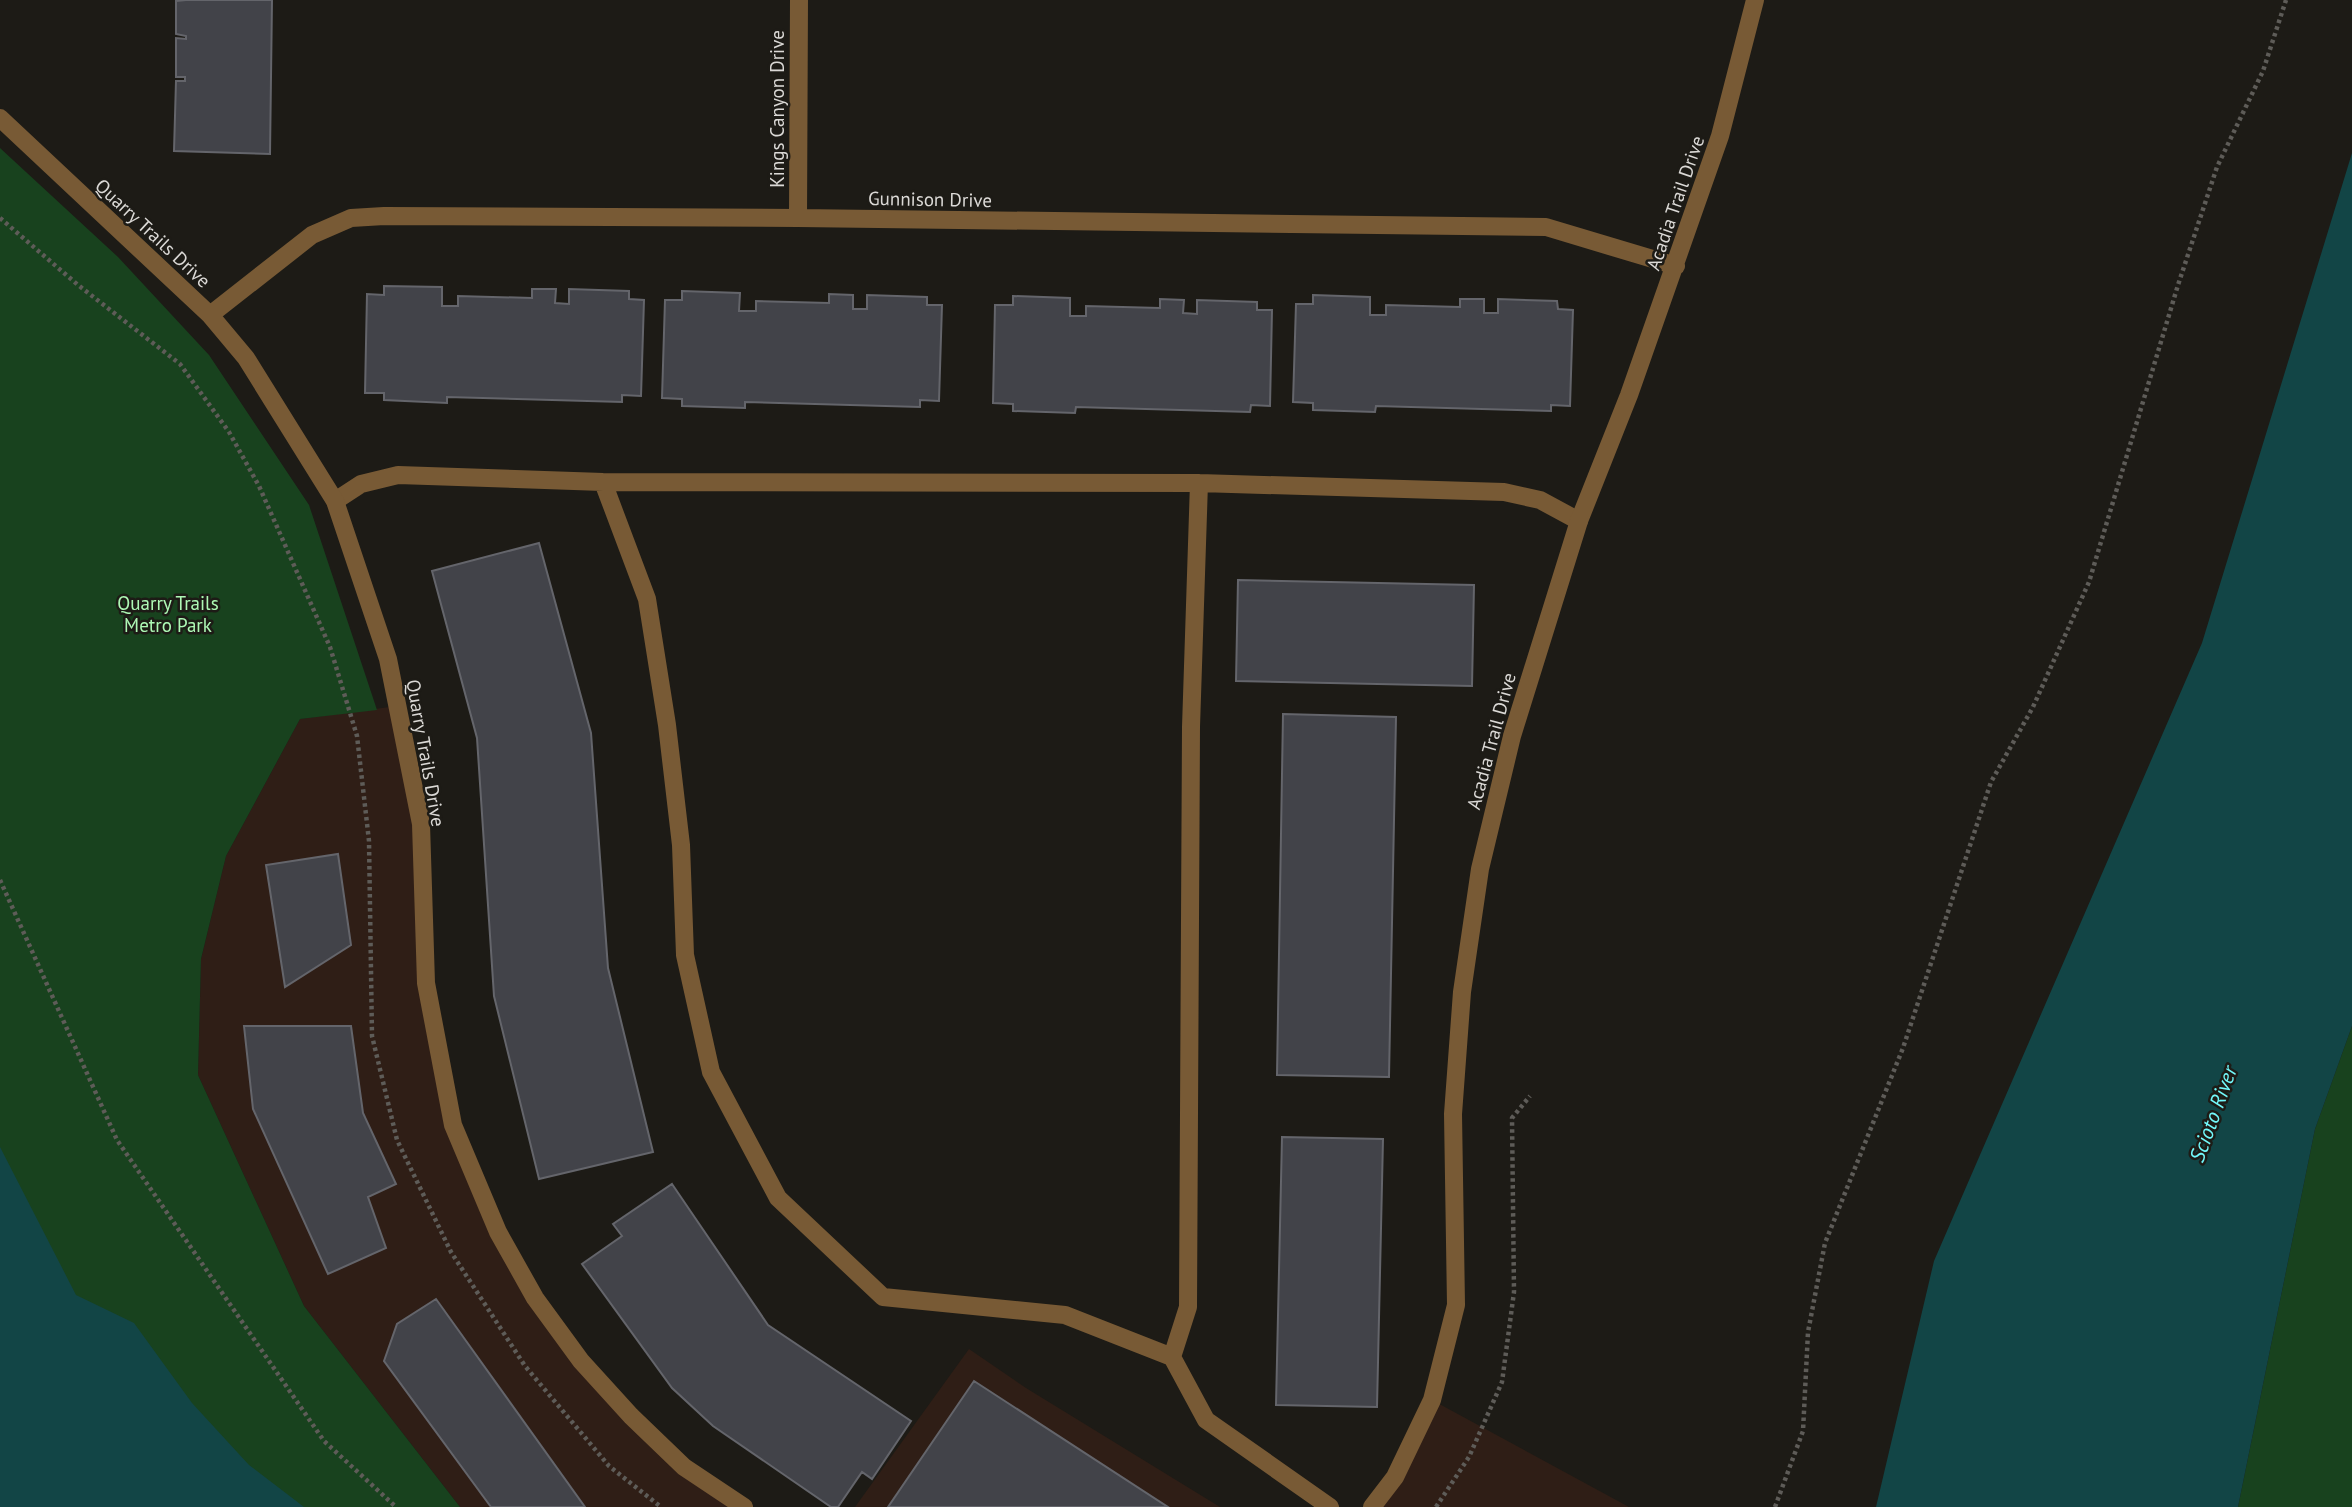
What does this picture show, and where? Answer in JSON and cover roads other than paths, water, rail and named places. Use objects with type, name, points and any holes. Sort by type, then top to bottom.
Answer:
[{"type":"street","name":"Kings Canyon Drive","points":[[797,218],[799,0]]},
{"type":"street","name":"Acadia Trail Drive","points":[[1372,1507],[1395,1477],[1432,1400],[1456,1305],[1453,1114],[1462,992],[1480,869],[1512,736],[1579,521],[1629,395],[1720,136],[1755,0]]},
{"type":"street","name":"Quarry Trails Drive","points":[[0,118],[210,315],[246,358],[335,500],[387,659],[421,824],[426,983],[453,1125],[498,1232],[535,1298],[581,1361],[631,1416],[684,1467],[744,1507]]},
{"type":"street","name":"Gunnison Drive","points":[[210,315],[312,234],[351,218],[384,216],[1546,227],[1676,266]]},
{"type":"street","points":[[335,500],[361,484],[398,475],[603,482],[1199,483],[1504,492],[1540,500],[1579,521]]},
{"type":"street","points":[[603,482],[647,599],[667,724],[681,845],[685,955],[711,1072],[778,1198],[883,1297],[1065,1315],[1172,1357],[1206,1420],[1330,1507]]},
{"type":"street","points":[[1172,1357],[1188,1307],[1191,740],[1199,483]]},
{"type":"water","name":"Scioto River","points":[[2352,153],[2352,1026],[2315,1129],[2238,1507],[1876,1507],[1934,1261],[2202,643]]},
{"type":"water","points":[[0,1147],[76,1295],[134,1323],[192,1403],[249,1465],[304,1507],[0,1507]]},
{"type":"park label","name":"Quarry Trails Metro Park","points":[[168,614]]}]
